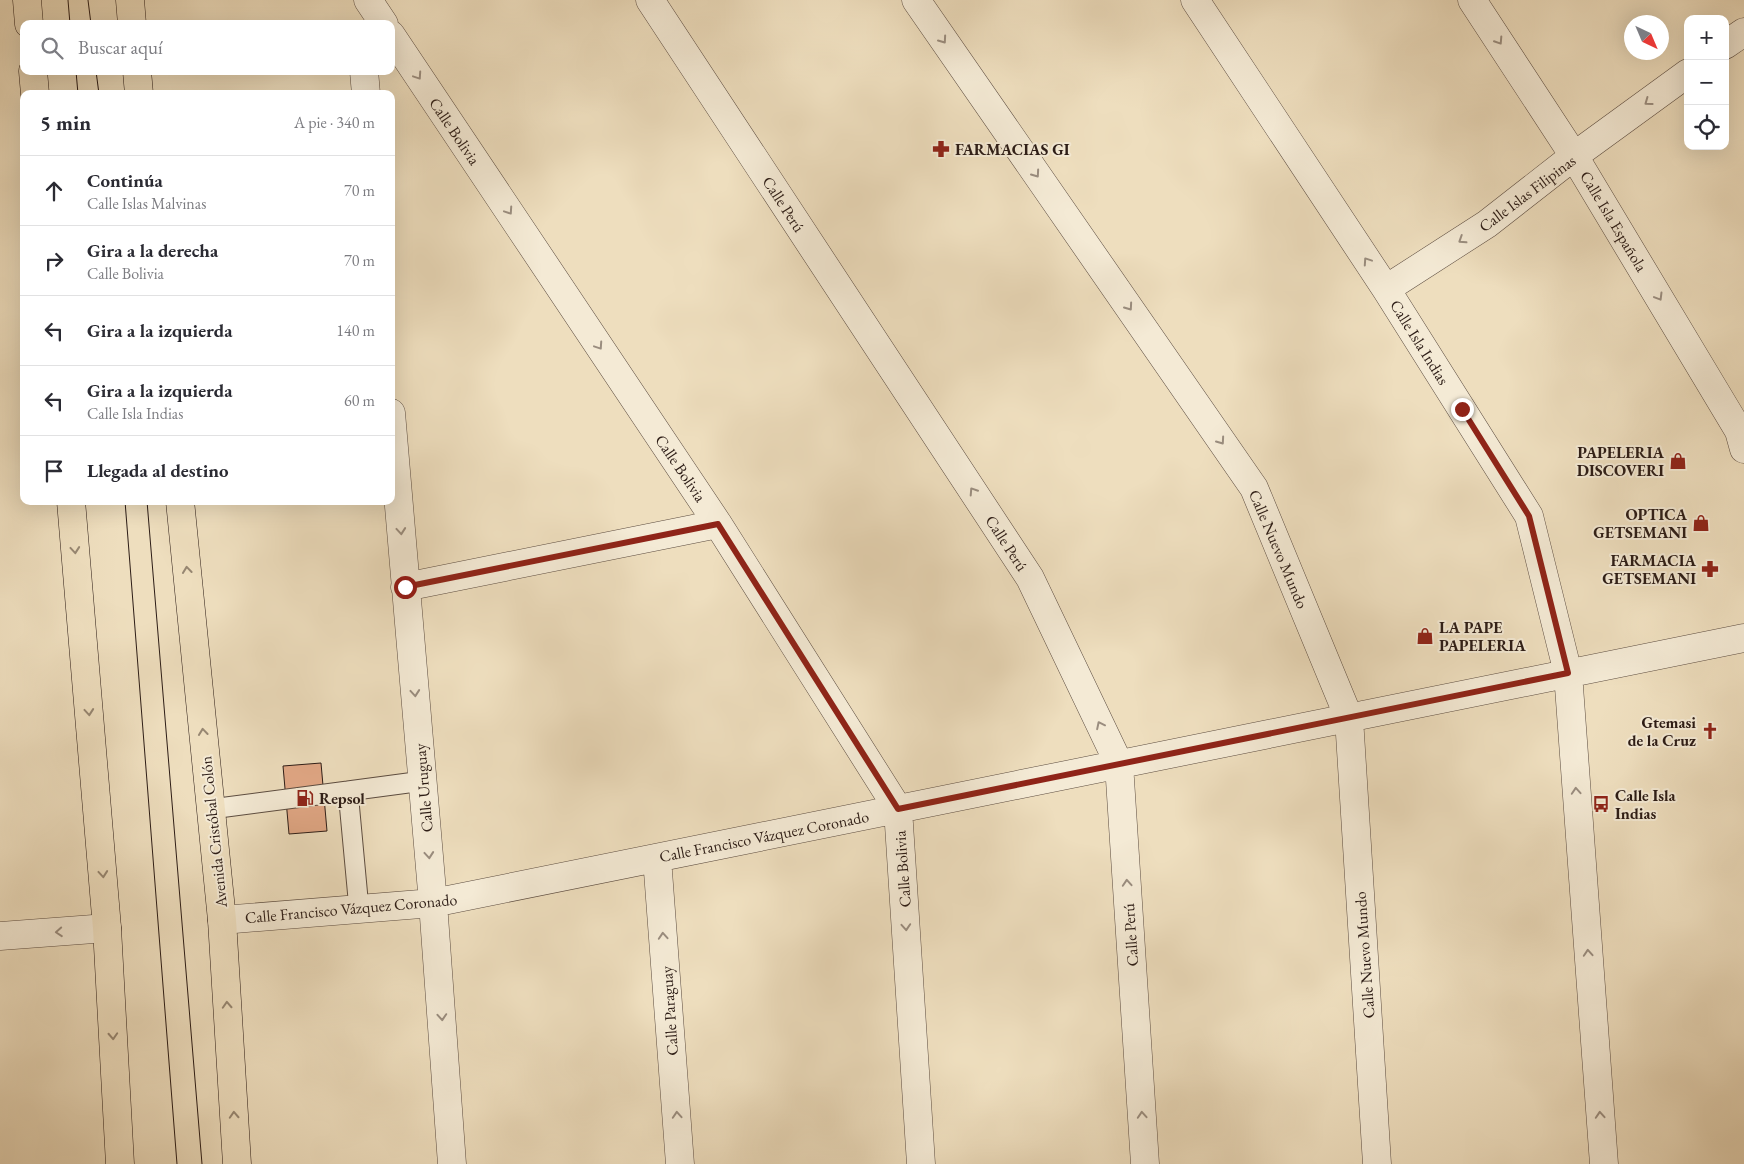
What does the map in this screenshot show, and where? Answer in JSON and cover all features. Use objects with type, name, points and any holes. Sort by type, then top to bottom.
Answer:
[{"type":"main road","points":[[27,0],[29,20]]},
{"type":"main road","points":[[130,0],[132,20]]},
{"type":"main road","points":[[33,75],[35,90]]},
{"type":"main road","points":[[137,75],[139,90]]},
{"type":"main road","points":[[70,505],[107,928],[120,1164]]},
{"type":"main road","name":"Avenida Cristóbal Colón","points":[[180,505],[222,920],[236,1164]]},
{"type":"street","points":[[358,0],[360,20]]},
{"type":"street","points":[[368,0],[381,20]]},
{"type":"street","name":"Calle Perú","points":[[650,0],[1030,578],[1119,764],[1145,1164]]},
{"type":"street","name":"Calle Nuevo Mundo","points":[[916,0],[1254,488],[1349,718],[1377,1164]]},
{"type":"street","name":"Calle Isla Indias","points":[[1195,0],[1386,288],[1529,516],[1568,673],[1604,1164]]},
{"type":"street","name":"Calle Isla Española","points":[[1472,0],[1574,156],[1739,431],[1744,449]]},
{"type":"street","points":[[1729,42],[1744,32]]},
{"type":"street","name":"Calle Bolivia","points":[[395,41],[718,524],[898,809],[921,1164]]},
{"type":"street","points":[[364,75],[366,90]]},
{"type":"street","name":"Calle Islas Filipinas","points":[[1386,288],[1487,224],[1574,156],[1684,76]]},
{"type":"street","name":"Calle Uruguay","points":[[395,463],[433,903],[452,1164]]},
{"type":"street","points":[[405,587],[718,524]]},
{"type":"street","name":"Calle Francisco Vázquez Coronado","points":[[222,920],[433,903],[1744,638]]},
{"type":"street","name":"Calle Paraguay","points":[[657,858],[680,1164]]},
{"type":"street","points":[[0,936],[107,928]]},
{"type":"lane","points":[[211,809],[422,781]]},
{"type":"lane","points":[[348,791],[359,909]]},
{"type":"building","name":"Repsol","points":[[321,763],[327,831],[289,834],[283,766]]},
{"type":"tram line","points":[[68,0],[70,20]]},
{"type":"tram line","points":[[88,0],[90,20]]},
{"type":"tram line","points":[[76,75],[78,90]]},
{"type":"tram line","points":[[97,75],[98,90]]},
{"type":"tram line","points":[[125,505],[177,1164]]},
{"type":"tram line","points":[[147,505],[202,1164]]},
{"type":"place","name":"FARMACIAS GI","points":[[941,149]]},
{"type":"place","name":"PAPELERIA DISCOVERI","points":[[1678,461]]},
{"type":"place","name":"OPTICA GETSEMANI","points":[[1701,523]]},
{"type":"place","name":"FARMACIA GETSEMANI","points":[[1710,569]]},
{"type":"place","name":"LA PAPE PAPELERIA","points":[[1425,636]]},
{"type":"place","name":"Gtemasi de la Cruz","points":[[1710,731]]},
{"type":"place","name":"Repsol","points":[[305,798]]},
{"type":"place","name":"Calle Isla Indias","points":[[1601,804]]},
{"type":"route","points":[[405,587],[718,524],[898,809],[1568,673],[1529,516],[1462,409]]}]
